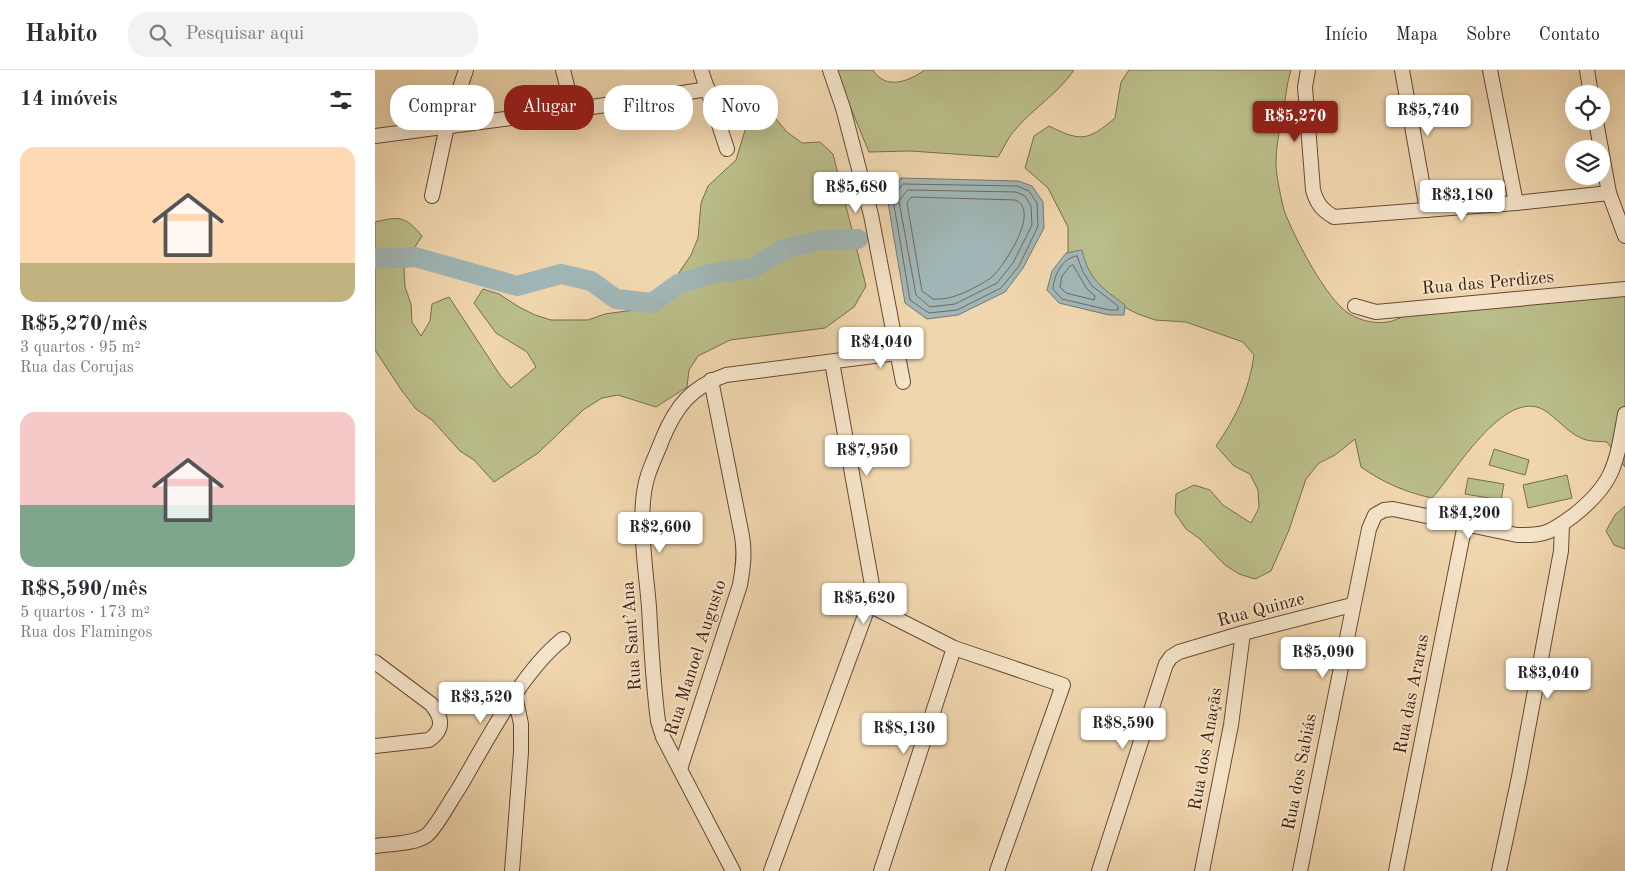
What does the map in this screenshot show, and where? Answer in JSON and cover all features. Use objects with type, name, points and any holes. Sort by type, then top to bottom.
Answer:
[{"type":"street","points":[[461,85],[466,70]]},
{"type":"street","points":[[563,70],[567,85]]},
{"type":"street","points":[[701,70],[707,85]]},
{"type":"street","points":[[830,70],[843,108],[871,215],[903,382]]},
{"type":"street","points":[[1308,70],[1305,87],[1313,190],[1317,202],[1323,210],[1334,217],[1516,203],[1609,193]]},
{"type":"street","points":[[1402,70],[1427,210]]},
{"type":"street","points":[[1490,70],[1516,203]]},
{"type":"street","points":[[1587,70],[1590,85]]},
{"type":"street","points":[[594,107],[703,90]]},
{"type":"street","points":[[375,136],[418,130]]},
{"type":"street","points":[[433,196],[446,130]]},
{"type":"street","points":[[721,130],[727,149]]},
{"type":"street","points":[[1608,185],[1625,236]]},
{"type":"street","name":"Rua das Perdizes","points":[[1355,306],[1376,312],[1625,289]]},
{"type":"street","name":"Rua Sant’Ana","points":[[733,871],[663,737],[657,721],[643,518],[647,476],[675,412],[696,389],[711,380],[726,375],[897,353]]},
{"type":"street","points":[[771,871],[873,605],[832,362]]},
{"type":"street","name":"Rua Manoel Augusto","points":[[680,769],[744,566],[745,552],[711,380]]},
{"type":"street","points":[[1465,524],[1517,535],[1533,535],[1556,528],[1592,501],[1607,482],[1618,457],[1625,414]]},
{"type":"street","name":"Rua dos Sabiás","points":[[1300,871],[1352,605],[1369,529],[1375,515],[1384,510],[1393,509],[1465,524]]},
{"type":"street","name":"Rua das Araras","points":[[1396,871],[1465,524]]},
{"type":"street","points":[[1499,871],[1519,777],[1559,561],[1556,528]]},
{"type":"street","points":[[873,605],[954,648],[1063,685],[997,871]]},
{"type":"street","name":"Rua Quinze","points":[[1099,871],[1166,664],[1171,657],[1179,652],[1243,633],[1352,605]]},
{"type":"street","name":"Rua dos Anaçãs","points":[[1202,871],[1231,725],[1243,633]]},
{"type":"street","points":[[375,846],[411,841],[427,835],[445,811],[515,696],[544,656],[563,639]]},
{"type":"street","points":[[881,871],[954,648]]},
{"type":"street","points":[[375,662],[438,711],[440,728],[436,735],[429,740],[375,746]]},
{"type":"street","points":[[512,871],[521,752],[521,724],[515,696]]},
{"type":"green space","points":[[835,70],[873,70],[884,80],[898,82],[912,78],[925,70],[1074,70],[1061,86],[1022,122],[1008,139],[998,157],[910,151],[869,152]]},
{"type":"green space","points":[[1129,70],[1291,70],[1276,157],[1279,189],[1285,213],[1296,238],[1321,281],[1339,305],[1354,316],[1368,321],[1383,323],[1403,316],[1596,285],[1625,293],[1625,467],[1607,442],[1590,441],[1581,438],[1544,410],[1529,406],[1513,411],[1497,421],[1481,436],[1432,498],[1395,486],[1361,467],[1355,439],[1335,455],[1319,463],[1306,479],[1289,530],[1271,571],[1255,579],[1239,574],[1225,565],[1200,539],[1186,529],[1175,513],[1176,494],[1194,485],[1210,490],[1223,505],[1251,523],[1259,508],[1258,490],[1250,474],[1234,466],[1216,446],[1230,425],[1241,403],[1249,380],[1254,355],[1243,342],[1186,322],[1155,320],[1138,314],[1094,292],[1068,264],[1068,227],[1048,188],[1025,168],[1034,136],[1049,126],[1069,135],[1084,137],[1098,131],[1115,118],[1121,82]]},
{"type":"green space","points":[[778,122],[787,132],[802,143],[820,142],[833,154],[866,286],[854,307],[825,328],[730,340],[698,356],[689,370],[687,387],[656,407],[618,395],[602,398],[583,410],[538,453],[494,482],[474,460],[460,451],[432,420],[416,409],[375,350],[375,222],[401,219],[411,225],[422,236],[404,269],[405,287],[411,304],[412,322],[421,336],[430,321],[432,304],[449,297],[500,375],[511,388],[536,367],[527,352],[496,333],[474,303],[483,289],[499,294],[535,315],[551,320],[588,320],[605,314],[641,309],[660,297],[691,255],[698,238],[701,203],[708,186],[736,160],[745,130],[778,130]]},
{"type":"green space","points":[[1494,449],[1529,460],[1525,475],[1489,465]]},
{"type":"green space","points":[[1567,475],[1572,498],[1528,508],[1523,485]]},
{"type":"green space","points":[[1468,478],[1504,484],[1501,500],[1465,494]]},
{"type":"green space","points":[[1625,506],[1625,549],[1614,545],[1606,531],[1615,515]]},
{"type":"water","points":[[901,178],[1018,181],[1032,186],[1043,202],[1044,228],[1023,268],[1005,292],[958,315],[927,319],[905,303],[887,197]]},
{"type":"water","points":[[1082,250],[1092,276],[1109,293],[1125,305],[1124,315],[1109,315],[1059,303],[1047,290],[1052,271],[1066,253]]},
{"type":"waterway","points":[[375,259],[415,257],[517,286],[561,274],[591,281],[616,299],[652,303],[678,284],[710,274],[753,268],[784,249],[823,240],[858,239]]}]
